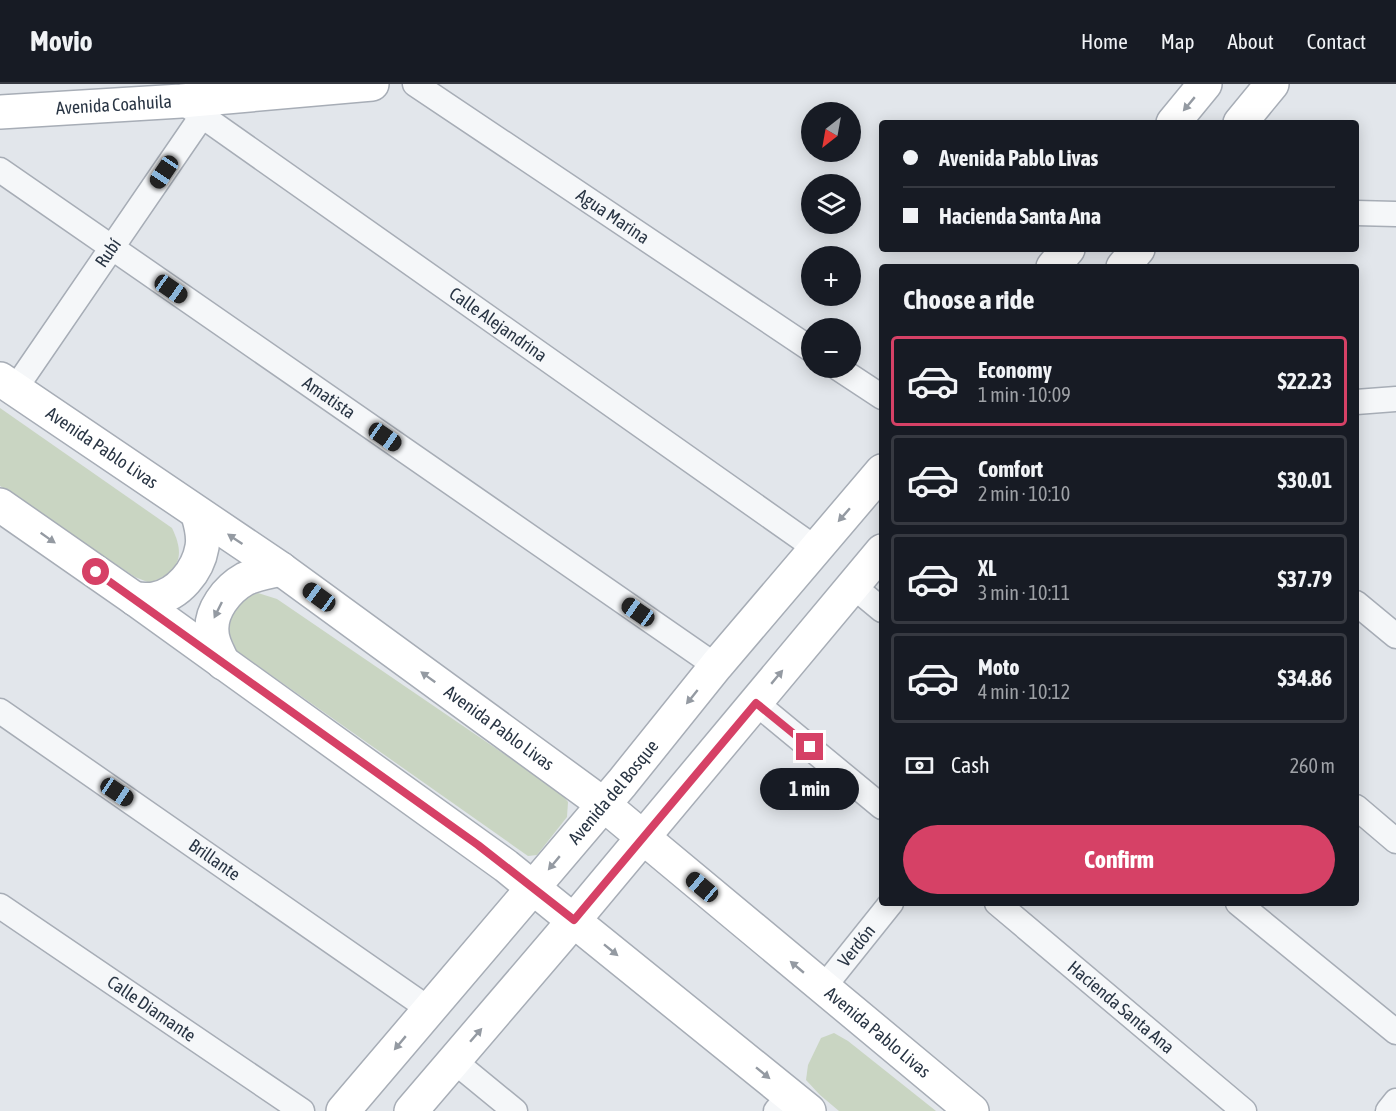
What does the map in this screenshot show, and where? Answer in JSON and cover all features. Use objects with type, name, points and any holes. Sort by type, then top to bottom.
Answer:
[{"type":"main road","name":"Avenida Coahuila","points":[[0,112],[192,108],[372,84]]},
{"type":"main road","points":[[1175,120],[1205,84]]},
{"type":"main road","points":[[1242,120],[1272,84]]},
{"type":"main road","points":[[1056,264],[1066,252]]},
{"type":"main road","name":"Avenida Pablo Livas","points":[[7,384],[281,569],[603,804],[972,1111]]},
{"type":"main road","name":"Avenida del Bosque","points":[[343,1111],[879,474]]},
{"type":"main road","points":[[0,505],[135,599],[489,854],[574,920],[792,1106]]},
{"type":"main road","points":[[135,599],[166,596],[188,578],[202,548],[202,533],[198,515]]},
{"type":"main road","points":[[411,1111],[643,838],[879,555]]},
{"type":"main road","points":[[223,663],[212,632],[212,621],[217,608],[235,586],[246,579],[281,569]]},
{"type":"street","name":"Agua Marina","points":[[415,84],[801,343]]},
{"type":"street","name":"Rubí","points":[[7,384],[112,248],[192,108]]},
{"type":"street","name":"Calle Alejandrina","points":[[192,108],[815,548]]},
{"type":"street","name":"Amatista","points":[[0,170],[716,666]]},
{"type":"street","points":[[1359,213],[1396,213]]},
{"type":"street","points":[[853,378],[879,395]]},
{"type":"street","points":[[1359,402],[1396,399]]},
{"type":"street","points":[[853,586],[879,608]]},
{"type":"street","points":[[1359,605],[1396,636]]},
{"type":"street","points":[[756,703],[879,805]]},
{"type":"street","name":"Brillante","points":[[0,711],[429,1009]]},
{"type":"street","points":[[1359,810],[1396,841]]},
{"type":"street","name":"Calle Diamante","points":[[0,906],[302,1111]]},
{"type":"street","name":"Verdón","points":[[823,988],[889,906]]},
{"type":"street","name":"Hacienda Santa Ana","points":[[1001,906],[1244,1111]]},
{"type":"street","points":[[1242,906],[1396,1032]]},
{"type":"street","points":[[454,1061],[515,1111]]},
{"type":"street","points":[[1388,1111],[1396,1101]]},
{"type":"green space","points":[[0,408],[172,528],[179,547],[177,562],[173,568],[150,583],[135,577],[0,486]]},
{"type":"green space","points":[[258,593],[277,599],[560,792],[568,802],[567,817],[537,855],[528,856],[237,651],[229,633],[231,615],[241,600]]},
{"type":"green space","points":[[834,1033],[848,1041],[936,1111],[839,1111],[806,1080],[808,1065],[821,1038]]},
{"type":"route","points":[[96,572],[478,845],[574,920],[756,703],[810,747]]}]
